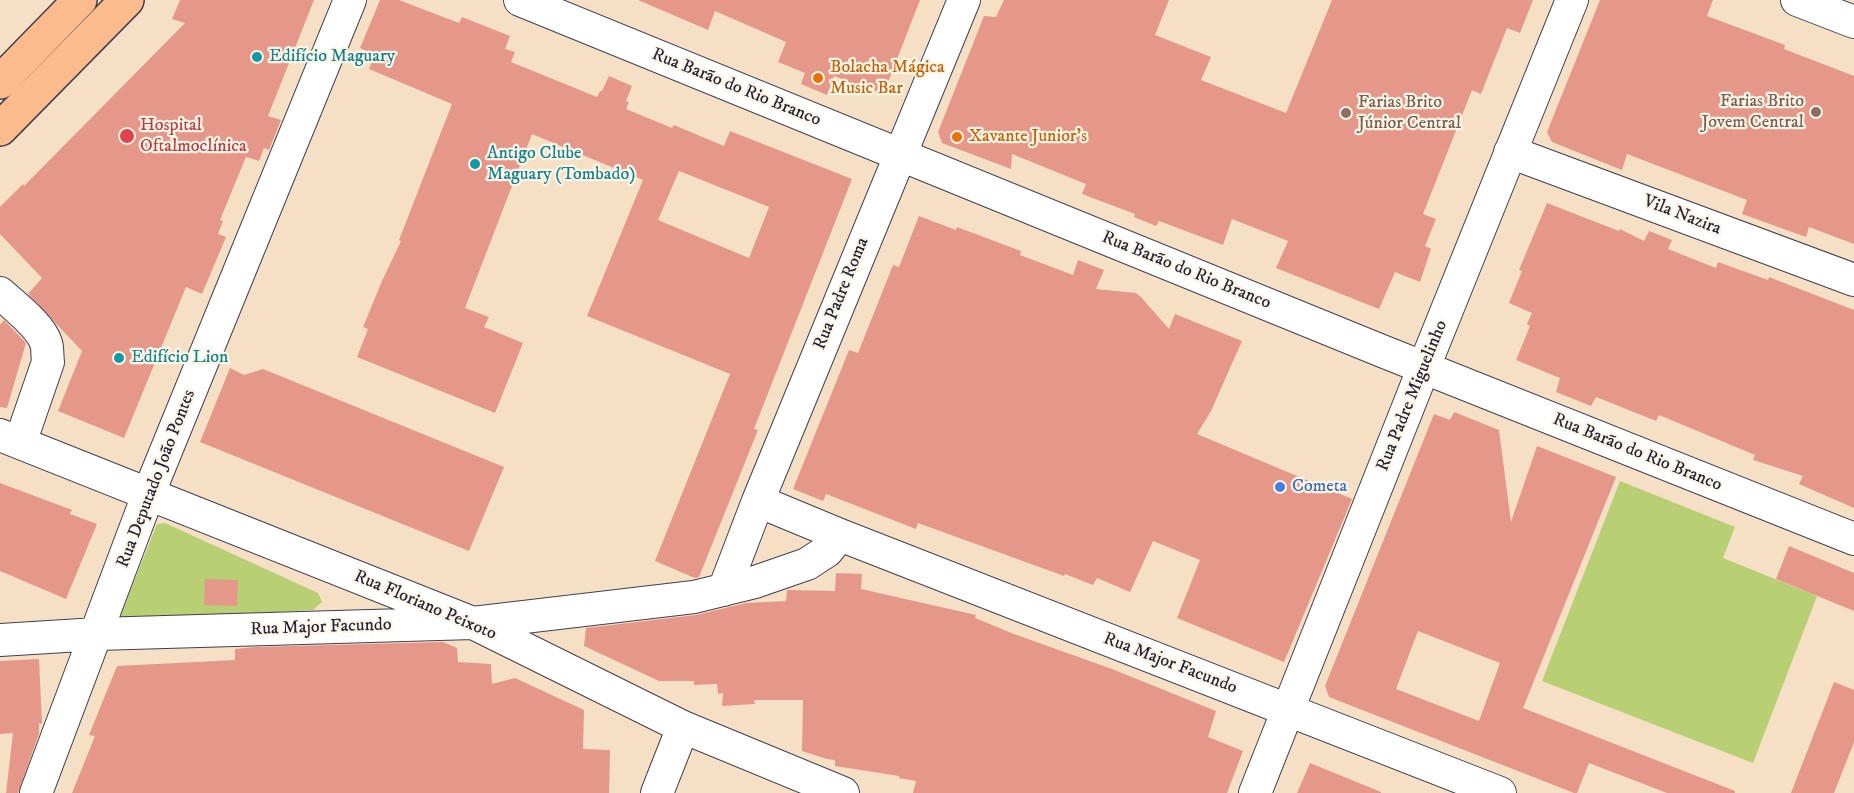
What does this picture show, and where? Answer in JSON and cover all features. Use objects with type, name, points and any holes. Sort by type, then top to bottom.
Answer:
[{"type":"main road","points":[[0,82],[80,0]]},
{"type":"main road","points":[[0,129],[127,0]]},
{"type":"street","name":"Rua Deputado João Pontes","points":[[36,793],[148,495],[350,0]]},
{"type":"street","name":"Rua Barão do Rio Branco","points":[[520,0],[1854,539]]},
{"type":"street","name":"Rua Padre Roma","points":[[724,590],[758,501],[964,0]]},
{"type":"street","name":"Rua Padre Miguelinho","points":[[1255,793],[1572,0]]},
{"type":"street","points":[[1797,0],[1854,22]]},
{"type":"street","name":"Vila Nazira","points":[[1510,152],[1854,280]]},
{"type":"street","points":[[0,293],[40,332],[46,342],[48,362],[10,439]]},
{"type":"street","name":"Rua Floriano Peixoto","points":[[10,439],[473,623],[683,727],[843,793]]},
{"type":"street","name":"Rua Major Facundo","points":[[758,501],[1500,793]]},
{"type":"street","name":"Rua Major Facundo","points":[[0,640],[97,634],[473,623],[694,597],[755,582],[807,564],[827,551],[840,535]]},
{"type":"street","points":[[657,793],[683,727]]},
{"type":"green space","points":[[1620,481],[1735,527],[1723,558],[1817,596],[1753,763],[1542,681]]},
{"type":"green space","points":[[165,523],[318,593],[322,602],[313,610],[126,621],[121,614],[157,524]]},
{"type":"building","points":[[180,0],[314,0],[268,116],[281,120],[269,150],[264,148],[259,161],[246,157],[220,220],[223,221],[218,234],[226,237],[202,294],[186,287],[124,438],[58,411],[82,351],[28,294],[42,278],[0,234],[0,207],[23,184],[24,186],[185,23],[172,19]]},
{"type":"building","points":[[380,0],[399,0],[459,23],[462,17],[510,36],[505,49],[515,52],[511,62],[597,97],[609,76],[632,86],[626,101],[629,102],[626,109],[672,128],[674,125],[724,146],[730,131],[852,179],[754,429],[758,430],[699,577],[695,578],[655,561],[730,374],[587,316],[643,180],[532,134],[465,308],[489,317],[484,327],[523,343],[495,413],[357,357],[368,329],[363,327],[401,241],[399,240],[452,104],[369,69],[375,55],[360,48]],"holes":[[[679,171],[769,207],[749,258],[658,220]]]},
{"type":"building","points":[[638,0],[920,0],[883,95],[834,76],[827,95],[801,84],[805,73],[778,62],[786,42],[715,11],[708,30]]},
{"type":"building","name":"Farias Brito Júnior Central","points":[[1004,0],[1169,0],[1155,35],[1211,57],[1201,80],[1286,113],[1332,0],[1533,0],[1520,33],[1507,28],[1481,94],[1472,90],[1423,214],[1436,219],[1425,246],[1431,249],[1420,282],[1395,272],[1379,309],[1276,268],[1288,241],[1232,219],[1223,245],[1159,221],[1156,226],[1134,217],[1135,214],[1082,194],[1086,184],[1012,154],[1011,169],[942,143],[938,132],[984,16],[996,17]]},
{"type":"building","points":[[1600,0],[1713,0],[1707,16],[1785,45],[1784,49],[1854,76],[1854,244],[1809,227],[1806,237],[1742,214],[1747,200],[1627,154],[1622,170],[1552,142],[1547,132]]},
{"type":"building","points":[[1547,203],[1619,231],[1620,229],[1644,241],[1649,231],[1672,240],[1668,249],[1716,268],[1718,262],[1768,280],[1769,277],[1854,310],[1854,508],[1799,484],[1803,476],[1753,460],[1755,455],[1659,415],[1656,421],[1596,397],[1591,406],[1556,392],[1560,378],[1516,360],[1530,326],[1527,324],[1532,313],[1509,303],[1522,271],[1519,270]]},
{"type":"building","points":[[919,216],[956,230],[957,227],[1021,251],[1020,255],[1073,275],[1078,260],[1104,270],[1096,289],[1136,293],[1169,329],[1175,314],[1242,341],[1211,411],[1197,434],[1352,499],[1284,662],[1177,618],[1200,560],[1153,541],[1130,592],[1097,578],[1093,585],[1065,574],[1064,576],[918,523],[916,529],[826,494],[823,501],[793,489],[849,350],[858,353],[893,265],[899,267]]},
{"type":"building","points":[[4,320],[26,343],[7,408],[0,407],[0,325]]},
{"type":"building","points":[[230,368],[244,375],[263,369],[504,467],[469,551],[200,442]]},
{"type":"building","points":[[1454,412],[1499,430],[1511,522],[1537,446],[1616,477],[1523,708],[1735,791],[1735,793],[1667,793],[1589,763],[1577,793],[1574,793],[1329,697],[1325,686],[1434,414],[1450,420]],"holes":[[[1418,631],[1500,663],[1479,721],[1396,689]]]},
{"type":"building","points":[[0,483],[72,510],[70,514],[97,524],[66,599],[0,571]]},
{"type":"building","points":[[1789,546],[1854,573],[1854,611],[1776,579]]},
{"type":"building","points":[[836,573],[862,574],[861,589],[976,615],[975,618],[1014,634],[1112,669],[1216,711],[1208,737],[1243,751],[1227,793],[913,793],[916,781],[899,778],[899,776],[835,766],[835,760],[802,751],[803,700],[754,700],[755,704],[722,706],[723,693],[718,694],[717,684],[694,685],[694,681],[659,681],[584,646],[586,628],[696,615],[746,603],[786,601],[787,590],[835,591]]},
{"type":"building","points":[[205,579],[238,580],[237,606],[204,605]]},
{"type":"building","points":[[443,642],[457,648],[458,662],[491,664],[492,684],[515,678],[584,710],[583,749],[610,750],[609,793],[72,793],[95,736],[89,735],[117,666],[235,660],[235,649],[255,647]]},
{"type":"building","points":[[39,659],[42,724],[39,723],[39,734],[18,793],[6,793],[13,733],[0,734],[0,661]]},
{"type":"building","points":[[1834,682],[1854,690],[1854,742],[1834,793],[1791,793]]},
{"type":"building","points":[[1310,763],[1381,792],[1381,793],[1297,793]]},
{"type":"place","name":"Edifício Maguary","points":[[257,57]]},
{"type":"place","name":"Bolacha Mágica Music Bar","points":[[818,78]]},
{"type":"place","name":"Farias Brito Jovem Central","points":[[1816,112]]},
{"type":"place","name":"Farias Brito Júnior Central","points":[[1346,113]]},
{"type":"place","name":"Hospital Oftalmoclínica","points":[[127,136]]},
{"type":"place","name":"Xavante Junior's","points":[[957,137]]},
{"type":"place","name":"Antigo Clube Maguary (Tombado)","points":[[475,164]]},
{"type":"place","name":"Edifício Lion","points":[[119,358]]},
{"type":"place","name":"Cometa","points":[[1280,487]]}]
